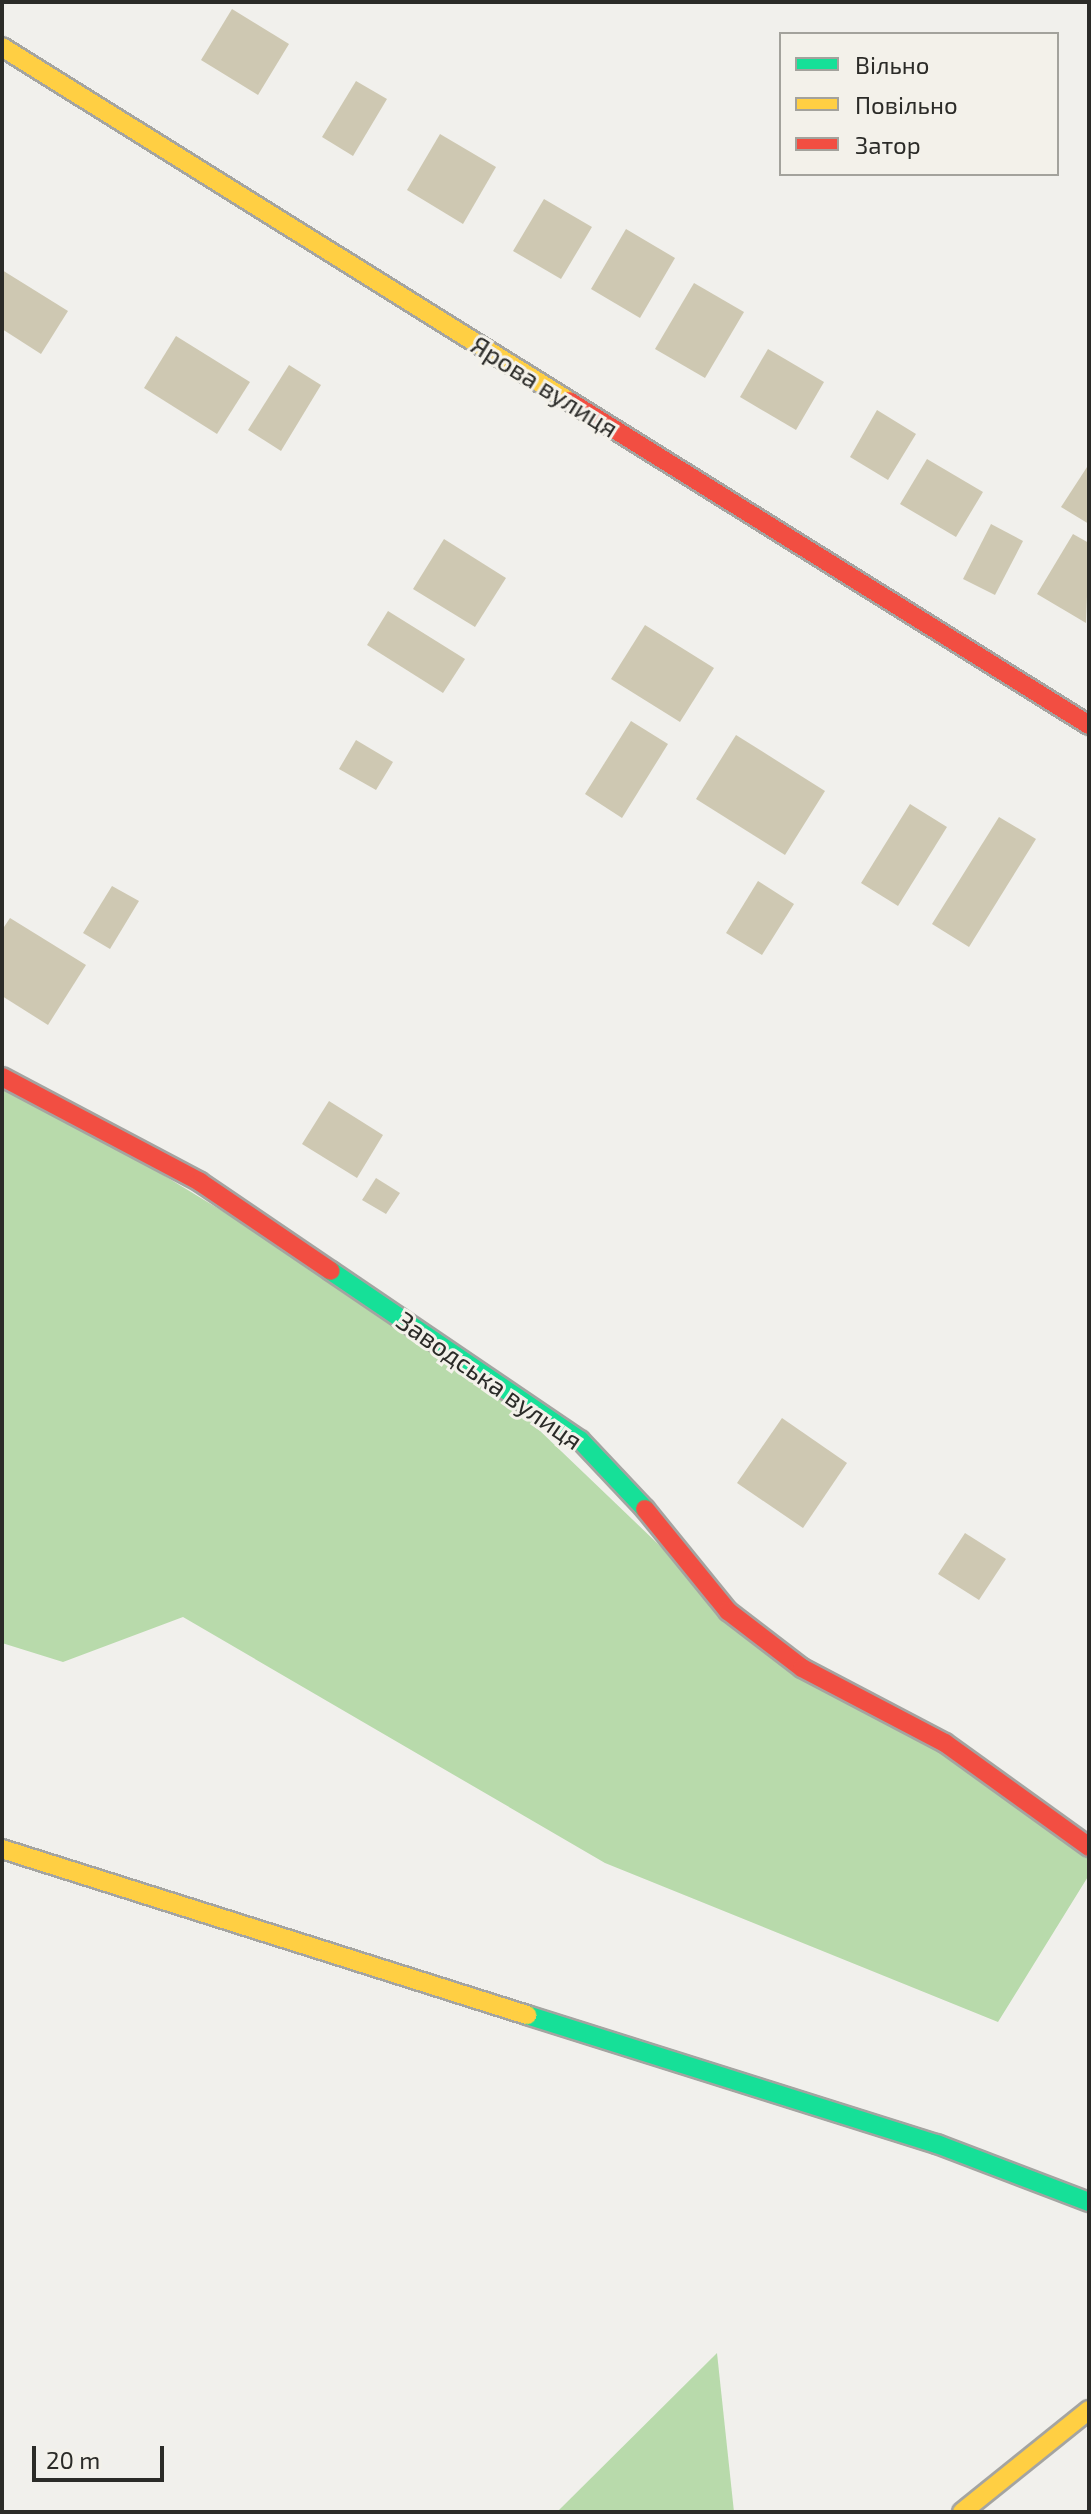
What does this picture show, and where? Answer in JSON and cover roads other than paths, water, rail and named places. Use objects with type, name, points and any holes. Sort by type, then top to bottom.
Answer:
[{"type":"street","name":"Ярова вулиця","points":[[2,47],[1089,725]]},
{"type":"street","name":"Заводська вулиця","points":[[2,1077],[200,1182],[580,1440],[666,1531],[728,1611],[802,1668],[945,1743],[1089,1847]]},
{"type":"street","points":[[2,1849],[937,2144],[1089,2202]]},
{"type":"street","points":[[962,2512],[1089,2410]]}]
